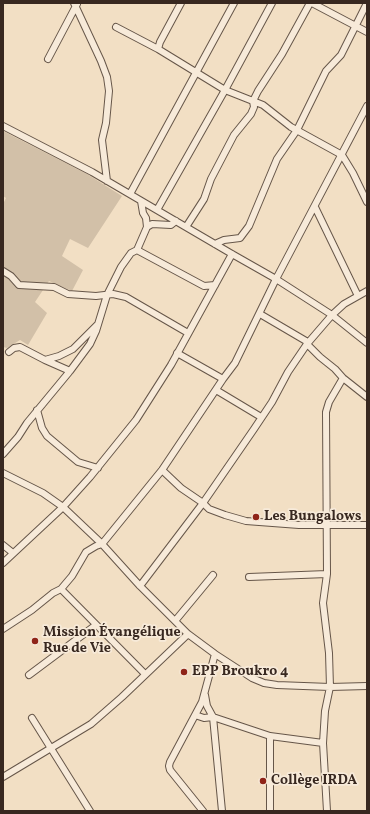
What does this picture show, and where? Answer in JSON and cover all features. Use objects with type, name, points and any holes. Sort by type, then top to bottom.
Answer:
[{"type":"street","points":[[158,49],[160,42],[181,3]]},
{"type":"street","points":[[130,194],[234,3]]},
{"type":"street","points":[[157,210],[272,3]]},
{"type":"street","points":[[186,227],[204,199],[211,180],[234,135],[254,107],[253,101],[258,91],[282,54],[311,3],[361,27],[367,32]]},
{"type":"street","points":[[215,244],[224,240],[240,238],[249,226],[262,190],[277,158],[297,130],[326,71],[341,55],[361,27],[367,3]]},
{"type":"street","points":[[48,59],[76,4]]},
{"type":"street","points":[[76,4],[107,77],[109,91],[106,123],[102,140],[107,181]]},
{"type":"street","points":[[116,27],[158,49],[225,90],[263,105],[297,130],[342,155],[367,202]]},
{"type":"street","points":[[3,629],[32,610],[53,593],[61,589],[72,576],[86,552],[102,544],[162,470],[223,379],[235,364],[276,279],[367,106]]},
{"type":"street","points":[[3,126],[107,181],[276,279],[332,315],[367,343]]},
{"type":"street","points":[[3,454],[18,437],[37,410],[70,371],[90,344],[107,295],[121,267],[131,253],[137,250],[147,227],[141,201]]},
{"type":"street","points":[[315,207],[358,296]]},
{"type":"street","points":[[147,227],[155,224],[168,225],[176,221]]},
{"type":"street","points":[[137,250],[204,286],[215,284]]},
{"type":"street","points":[[3,563],[63,507],[98,468],[140,415],[177,353],[232,254]]},
{"type":"street","points":[[3,271],[11,276],[19,285],[54,287],[68,294],[96,296],[113,294],[126,297],[188,333]]},
{"type":"street","points":[[140,586],[203,503],[254,429],[260,417],[272,402],[288,372],[307,344],[332,315],[344,304],[367,291]]},
{"type":"street","points":[[260,314],[306,341],[307,344],[320,357],[367,397]]},
{"type":"street","points":[[45,360],[59,356],[73,349],[98,324]]},
{"type":"street","points":[[9,352],[20,346],[45,360],[70,371]]},
{"type":"street","points":[[177,353],[223,379]]},
{"type":"street","points":[[326,811],[323,743],[325,711],[330,687],[329,653],[323,603],[326,574],[327,526],[326,412],[329,402],[343,378]]},
{"type":"street","points":[[216,390],[260,417]]},
{"type":"street","points":[[37,410],[42,428],[48,436],[78,462],[98,468]]},
{"type":"street","points":[[162,470],[181,488],[209,509],[217,513],[246,521],[327,526],[367,524]]},
{"type":"street","points":[[3,473],[43,493],[63,507],[102,544],[140,586],[188,634],[252,678],[264,683],[277,685],[330,687],[367,686]]},
{"type":"street","points":[[3,545],[13,553]]},
{"type":"street","points":[[249,577],[326,574]]},
{"type":"street","points":[[175,621],[213,575]]},
{"type":"street","points":[[61,589],[145,674]]},
{"type":"street","points":[[29,675],[96,625]]},
{"type":"street","points":[[4,775],[91,724],[122,697],[188,634]]},
{"type":"street","points":[[202,811],[170,770],[169,766],[205,695],[215,654]]},
{"type":"street","points":[[205,695],[207,706],[213,717],[222,811]]},
{"type":"street","points":[[195,715],[204,718],[213,717],[270,736],[323,743]]},
{"type":"street","points":[[32,718],[90,811]]},
{"type":"street","points":[[270,736],[270,811]]},
{"type":"shaded area","points":[[3,131],[87,174],[122,196],[88,248],[70,239],[62,256],[83,270],[72,291],[49,281],[35,302],[47,313],[28,345],[20,340],[7,348],[3,347],[3,204],[6,198],[3,196]]},
{"type":"place","name":"Les Bungalows","points":[[256,517]]},
{"type":"place","name":"Mission Évangélique Rue de Vie","points":[[35,641]]},
{"type":"place","name":"EPP Broukro 4","points":[[184,672]]},
{"type":"place","name":"Collège IRDA","points":[[263,781]]}]
